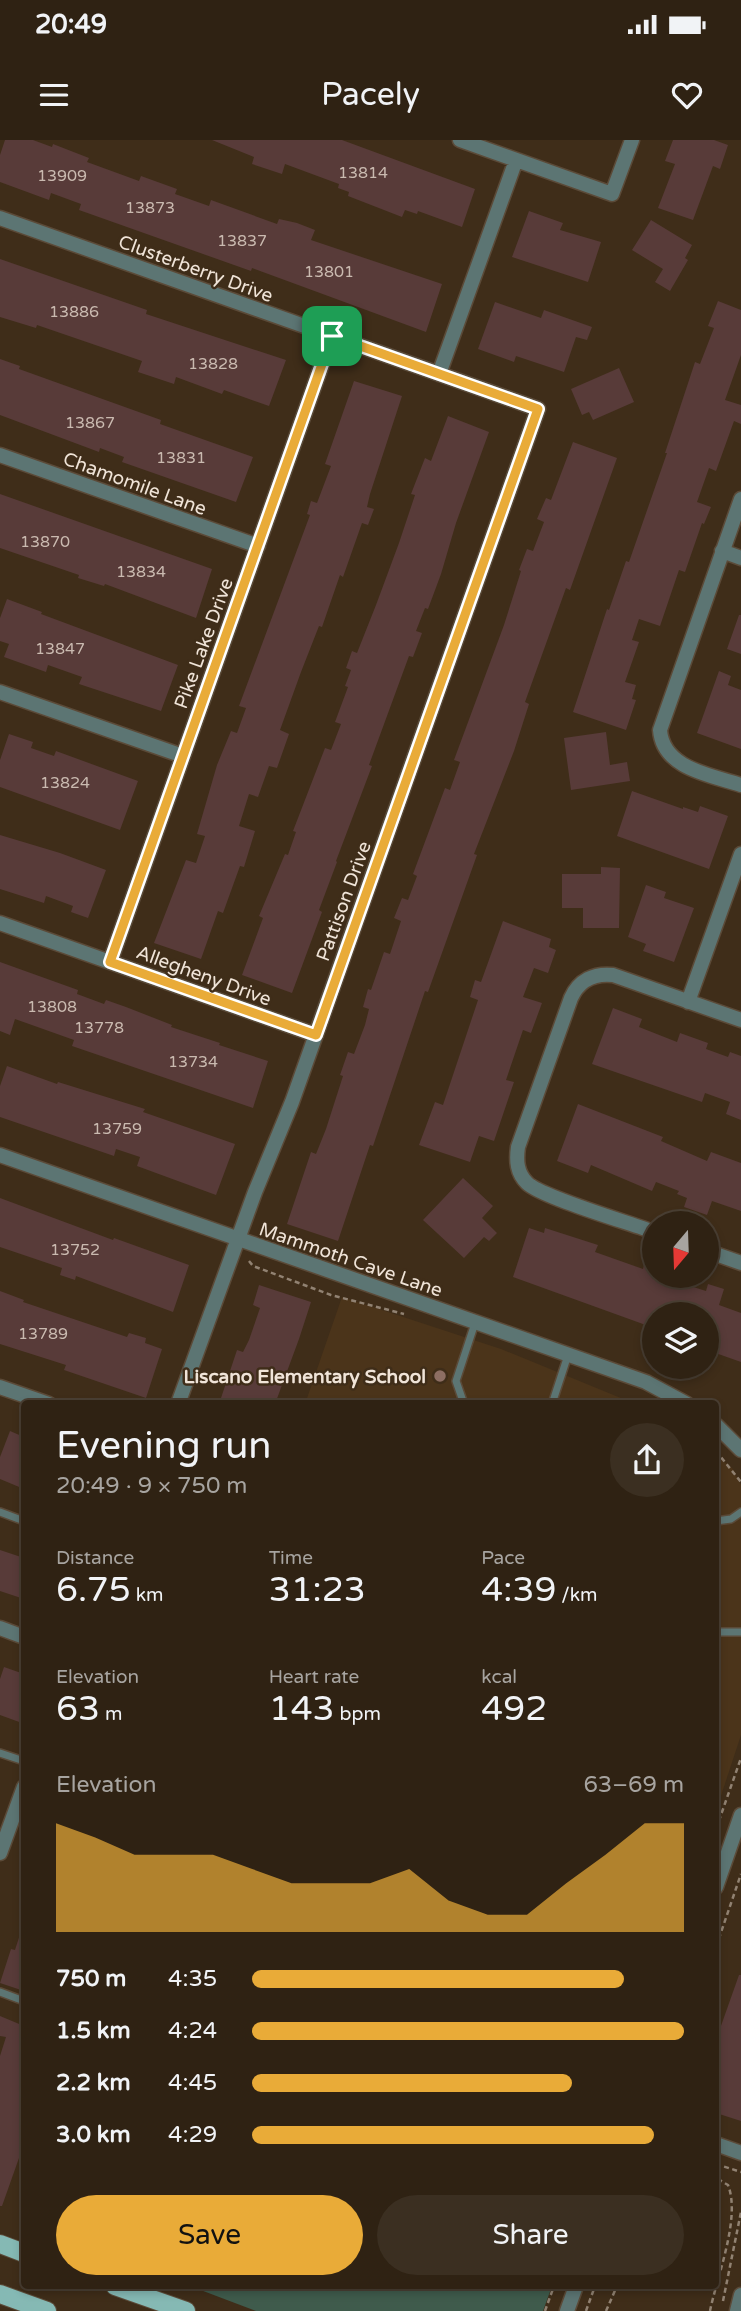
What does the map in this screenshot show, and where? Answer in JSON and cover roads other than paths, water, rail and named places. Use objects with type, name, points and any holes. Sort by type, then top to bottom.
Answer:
[{"type":"main road","points":[[0,2244],[21,2252]]},
{"type":"main road","points":[[124,2289],[186,2311]]},
{"type":"main road","points":[[0,2294],[47,2311]]},
{"type":"street","points":[[460,140],[612,194],[632,140]]},
{"type":"street","points":[[439,374],[516,160]]},
{"type":"street","name":"Clusterberry Drive","points":[[0,218],[538,409]]},
{"type":"street","name":"Pike Lake Drive","points":[[110,962],[332,336]]},
{"type":"street","name":"Pattison Drive","points":[[179,1400],[316,1035],[538,409]]},
{"type":"street","name":"Chamomile Lane","points":[[0,455],[258,546]]},
{"type":"street","points":[[741,499],[660,730],[664,747],[671,757],[681,764],[741,785]]},
{"type":"street","points":[[722,551],[741,558]]},
{"type":"street","points":[[0,692],[183,757]]},
{"type":"street","points":[[688,1002],[741,854]]},
{"type":"street","name":"Allegheny Drive","points":[[0,923],[316,1035]]},
{"type":"street","points":[[642,1228],[536,1189],[529,1185],[520,1173],[516,1160],[518,1147],[571,998],[578,986],[588,978],[601,974],[613,975],[741,1020]]},
{"type":"street","name":"Mammoth Cave Lane","points":[[0,1155],[646,1382],[680,1400]]},
{"type":"street","points":[[719,1255],[741,1263]]},
{"type":"street","points":[[0,1387],[37,1400]]},
{"type":"street","points":[[719,1428],[741,1450]]},
{"type":"street","points":[[0,1628],[21,1636]]},
{"type":"street","points":[[0,1853],[21,1795]]},
{"type":"street","points":[[719,1878],[741,1815]]},
{"type":"street","points":[[719,2145],[741,2153]]},
{"type":"street","points":[[567,2311],[575,2289]]},
{"type":"street","points":[[737,2311],[741,2295]]},
{"type":"lane","points":[[463,1400],[456,1381],[475,1322]]},
{"type":"lane","points":[[553,1400],[568,1355]]},
{"type":"lane","points":[[0,1512],[21,1520]]},
{"type":"lane","points":[[719,1521],[731,1519],[741,1513]]},
{"type":"lane","points":[[719,1632],[741,1632]]},
{"type":"lane","points":[[0,1752],[21,1760]]},
{"type":"lane","points":[[0,1992],[21,2000]]},
{"type":"place","name":"Liscano Elementary School","points":[[440,1376]]}]
